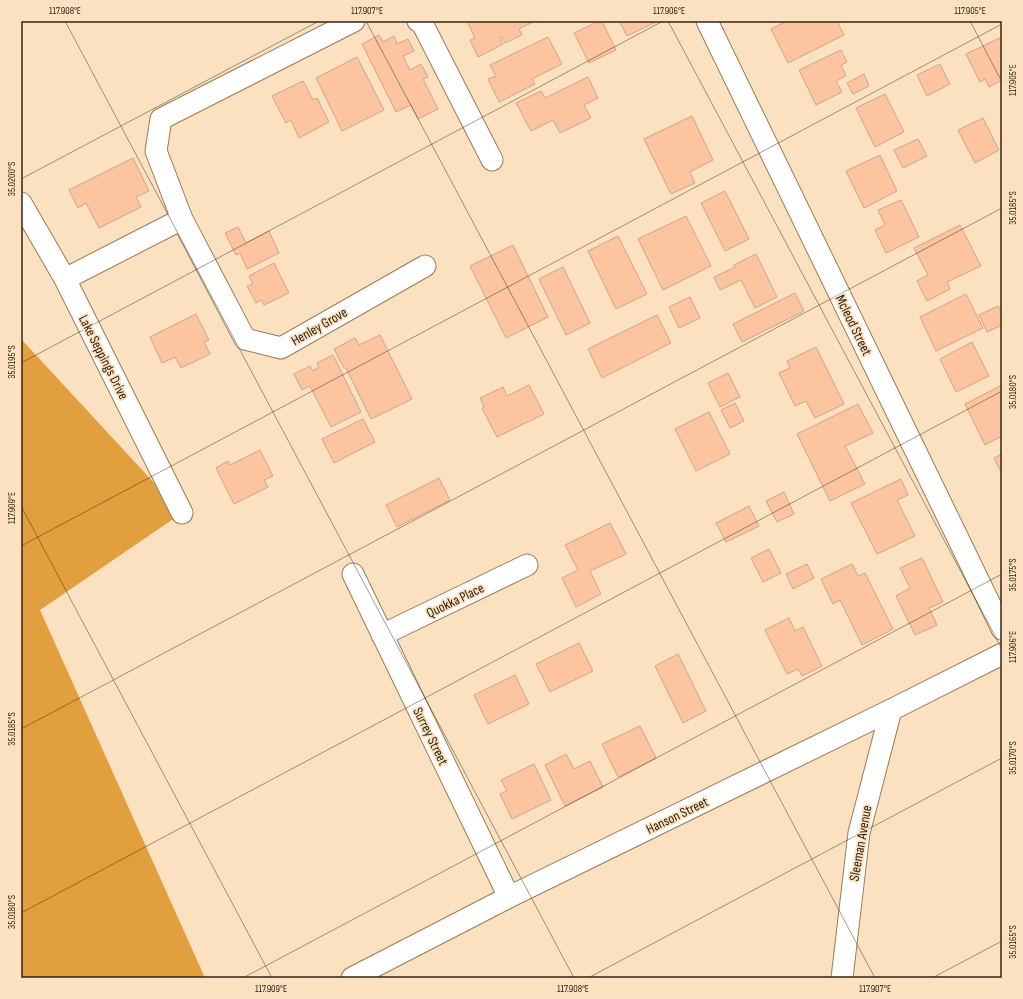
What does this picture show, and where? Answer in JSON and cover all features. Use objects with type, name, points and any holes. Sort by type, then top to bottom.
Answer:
[{"type":"street","name":"Henley Grove","points":[[354,21],[161,119],[156,151],[182,219],[245,339],[281,348],[425,266]]},
{"type":"street","points":[[418,21],[422,23],[492,160]]},
{"type":"street","name":"Mcleod Street","points":[[707,21],[1002,629]]},
{"type":"street","name":"Lake Seppings Drive","points":[[21,203],[65,279],[182,513]]},
{"type":"street","points":[[65,279],[182,219]]},
{"type":"street","name":"Quokka Place","points":[[382,635],[527,565]]},
{"type":"street","name":"Surrey Street","points":[[353,574],[509,897]]},
{"type":"street","name":"Hanson Street","points":[[352,978],[509,897],[1002,654]]},
{"type":"street","name":"Sleeman Avenue","points":[[842,978],[859,833],[891,710]]},
{"type":"shaded area","points":[[21,339],[182,513],[40,610],[205,978],[21,978]]},
{"type":"building","points":[[472,21],[535,21],[519,29],[522,35],[505,43],[502,37],[500,38],[503,44],[478,57],[470,40],[475,38],[468,23]]},
{"type":"building","points":[[602,21],[616,50],[589,63],[574,33]]},
{"type":"building","points":[[619,21],[655,21],[656,22],[627,36]]},
{"type":"building","points":[[787,21],[837,21],[844,35],[788,63],[771,29]]},
{"type":"building","points":[[379,35],[383,42],[394,36],[397,44],[408,39],[414,51],[403,56],[410,70],[421,64],[428,77],[423,79],[438,109],[418,119],[411,105],[396,112],[362,44]]},
{"type":"building","points":[[548,37],[562,64],[532,79],[535,84],[499,102],[488,79],[496,76],[490,65]]},
{"type":"building","points":[[1002,37],[1002,80],[989,87],[985,79],[980,82],[966,54]]},
{"type":"building","points":[[841,50],[847,62],[841,65],[846,76],[836,81],[842,92],[816,105],[799,70]]},
{"type":"building","points":[[357,57],[384,110],[342,131],[316,78]]},
{"type":"building","points":[[940,64],[950,84],[927,96],[917,75]]},
{"type":"building","points":[[864,74],[869,86],[853,94],[847,83]]},
{"type":"building","points":[[588,77],[598,98],[584,105],[591,118],[560,133],[553,120],[531,131],[516,103],[541,91],[545,98]]},
{"type":"building","points":[[303,81],[313,100],[317,98],[329,122],[299,138],[291,120],[286,123],[272,96]]},
{"type":"building","points":[[885,94],[904,132],[875,147],[856,108]]},
{"type":"building","points":[[692,116],[713,160],[690,172],[695,183],[671,194],[644,139]]},
{"type":"building","points":[[983,118],[999,150],[975,163],[958,130]]},
{"type":"building","points":[[918,139],[927,156],[903,168],[894,150]]},
{"type":"building","points":[[880,155],[897,191],[864,208],[846,171]]},
{"type":"building","points":[[133,158],[149,191],[136,197],[141,207],[99,228],[86,203],[78,208],[69,190]]},
{"type":"building","points":[[725,191],[749,239],[725,251],[701,203]]},
{"type":"building","points":[[901,200],[919,237],[886,253],[875,230],[885,225],[878,210]]},
{"type":"building","points":[[686,216],[711,266],[663,290],[638,239]]},
{"type":"building","points":[[960,225],[981,266],[947,282],[950,289],[927,301],[917,281],[928,275],[914,248]]},
{"type":"building","points":[[238,227],[246,243],[269,231],[279,253],[247,269],[240,253],[236,255],[225,233]]},
{"type":"building","points":[[618,236],[647,294],[616,309],[588,251]]},
{"type":"building","points":[[513,245],[548,317],[506,338],[470,266]]},
{"type":"building","points":[[756,254],[777,297],[755,308],[741,280],[720,290],[714,277],[735,267],[734,265]]},
{"type":"building","points":[[274,263],[289,293],[264,305],[261,300],[256,303],[247,286],[253,284],[249,276]]},
{"type":"building","points":[[563,267],[590,323],[566,335],[539,279]]},
{"type":"building","points":[[795,293],[804,311],[742,342],[733,324]]},
{"type":"building","points":[[966,294],[983,328],[936,351],[920,317]]},
{"type":"building","points":[[690,297],[700,318],[679,328],[669,307]]},
{"type":"building","points":[[998,306],[1002,313],[1002,325],[987,332],[979,315]]},
{"type":"building","points":[[196,314],[209,340],[204,342],[210,354],[181,368],[175,357],[162,363],[150,337]]},
{"type":"building","points":[[657,315],[671,343],[602,378],[588,349]]},
{"type":"building","points":[[380,335],[412,399],[371,419],[346,368],[344,368],[334,349],[355,338],[359,345]]},
{"type":"building","points":[[972,342],[989,376],[956,392],[940,359]]},
{"type":"building","points":[[816,347],[844,404],[815,418],[806,401],[795,406],[779,373],[790,368],[787,361]]},
{"type":"building","points":[[333,355],[361,412],[331,427],[310,386],[302,390],[294,374],[310,366],[313,371],[319,367],[317,363]]},
{"type":"building","points":[[728,373],[740,397],[720,407],[708,383]]},
{"type":"building","points":[[529,385],[544,414],[497,437],[482,408],[484,407],[480,398],[503,387],[507,396]]},
{"type":"building","points":[[1002,385],[1002,436],[985,445],[965,404]]},
{"type":"building","points":[[735,403],[744,421],[730,428],[721,410]]},
{"type":"building","points":[[858,404],[873,433],[845,446],[865,484],[830,501],[797,434]]},
{"type":"building","points":[[709,412],[730,454],[696,471],[675,429]]},
{"type":"building","points":[[363,419],[375,442],[334,463],[322,439]]},
{"type":"building","points":[[260,450],[273,476],[264,480],[268,487],[234,504],[216,468],[228,461],[230,465]]},
{"type":"building","points":[[1002,454],[1002,474],[994,458]]},
{"type":"building","points":[[439,478],[450,500],[397,527],[386,505]]},
{"type":"building","points":[[901,479],[908,495],[897,500],[915,536],[877,554],[851,503]]},
{"type":"building","points":[[784,492],[794,514],[777,522],[766,501]]},
{"type":"building","points":[[749,506],[759,526],[726,542],[716,523]]},
{"type":"building","points":[[610,523],[626,554],[590,571],[601,594],[576,607],[562,578],[578,570],[565,545]]},
{"type":"building","points":[[769,549],[781,573],[763,582],[751,558]]},
{"type":"building","points":[[922,558],[943,602],[929,608],[937,625],[915,635],[896,596],[910,588],[900,568]]},
{"type":"building","points":[[807,564],[814,578],[793,589],[786,574]]},
{"type":"building","points":[[852,564],[858,576],[865,573],[893,629],[862,645],[840,600],[833,604],[821,579]]},
{"type":"building","points":[[789,618],[795,631],[803,627],[822,666],[802,676],[798,669],[787,674],[765,630]]},
{"type":"building","points":[[579,643],[593,671],[550,692],[536,664]]},
{"type":"building","points":[[678,654],[706,711],[683,723],[655,666]]},
{"type":"building","points":[[515,675],[529,704],[488,724],[474,695]]},
{"type":"building","points":[[640,726],[656,758],[618,777],[602,744]]},
{"type":"building","points":[[566,754],[574,769],[590,761],[603,787],[565,806],[545,765]]},
{"type":"building","points":[[534,764],[551,800],[512,819],[500,794],[507,791],[501,780]]}]
